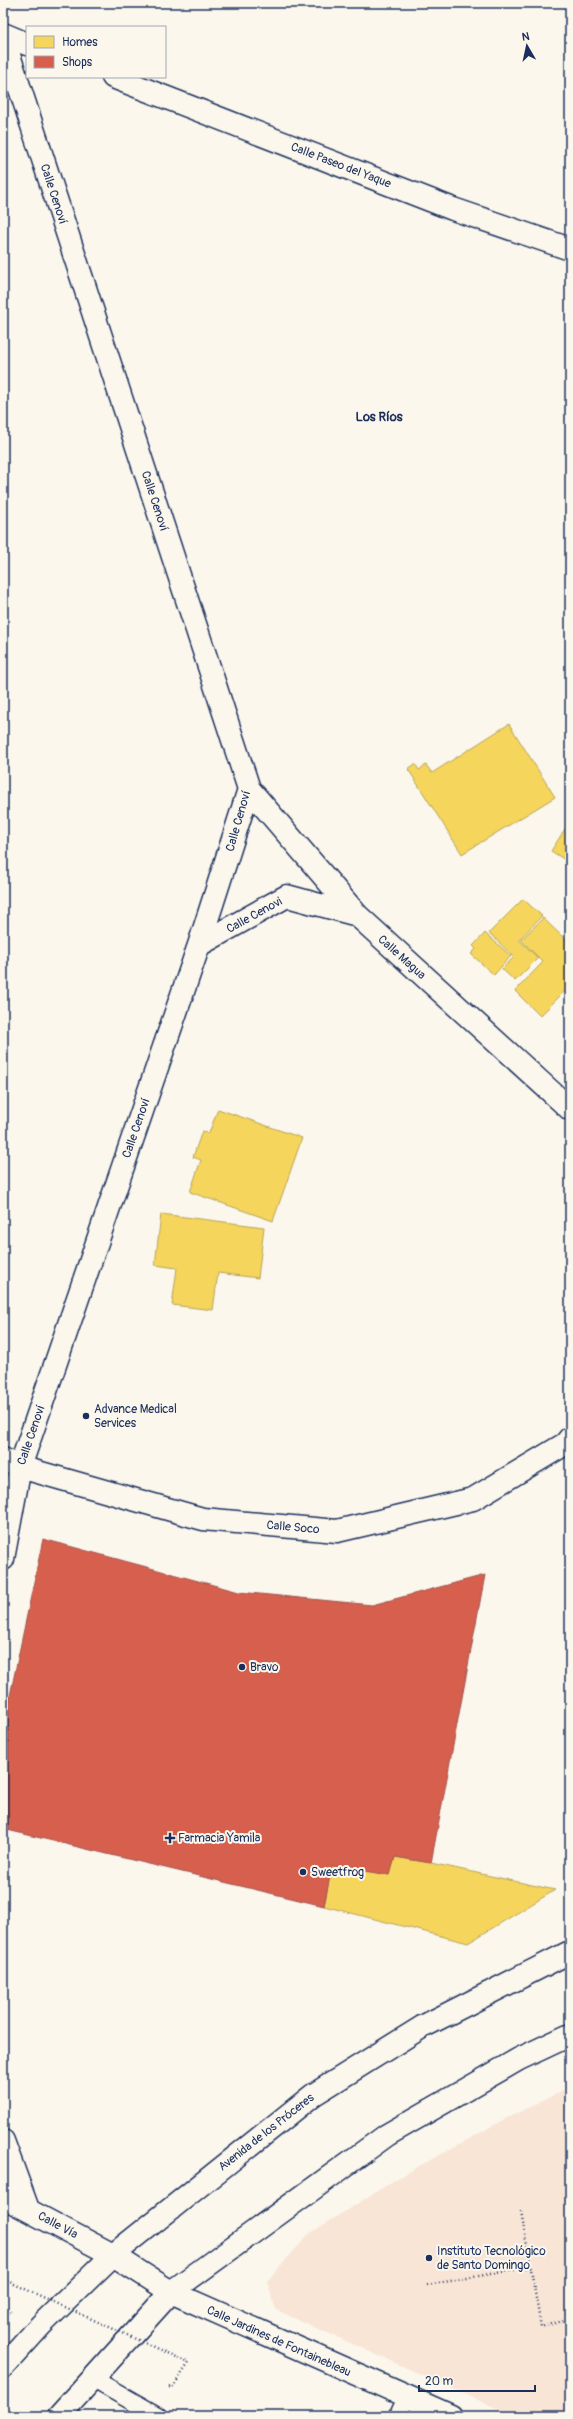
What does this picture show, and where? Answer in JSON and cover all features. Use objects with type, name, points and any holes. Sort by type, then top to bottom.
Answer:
[{"type":"street","points":[[3,36],[26,44]]},
{"type":"street","name":"Calle Cenoví","points":[[3,36],[249,789],[199,945],[11,1463],[3,1559]]},
{"type":"street","name":"Calle Paseo del Yaque","points":[[116,78],[453,209],[570,249]]},
{"type":"street","name":"Calle Magua","points":[[249,789],[357,915],[570,1110]]},
{"type":"street","name":"Calle Cenovi","points":[[199,945],[287,896],[357,915]]},
{"type":"street","name":"Calle Soco","points":[[11,1463],[203,1519],[337,1531],[473,1499],[565,1444],[570,1438]]},
{"type":"street","name":"Avenida de los Próceres","points":[[3,2367],[41,2325],[113,2255],[313,2094],[422,2027],[541,1965],[570,1952]]},
{"type":"street","points":[[59,2416],[171,2292],[387,2135],[519,2059],[570,2035]]},
{"type":"street","points":[[3,2141],[28,2209],[3,2215]]},
{"type":"street","name":"Calle Vía","points":[[3,2197],[113,2255]]},
{"type":"street","name":"Calle Jardines de Fontainebleau","points":[[113,2255],[171,2292],[451,2416]]},
{"type":"lane","points":[[93,2379],[158,2416]]},
{"type":"lane","points":[[397,2416],[406,2397]]},
{"type":"path","points":[[521,2211],[541,2327],[570,2319]]},
{"type":"path","points":[[426,2285],[531,2267]]},
{"type":"path","points":[[3,2279],[189,2363],[172,2388]]},
{"type":"shaded area","name":"Instituto Tecnológico de Santo Domingo","points":[[570,2087],[570,2416],[514,2416],[276,2310],[267,2281],[309,2234],[398,2178],[503,2120]]},
{"type":"building: Homes","points":[[509,724],[555,797],[462,854],[408,769],[415,764],[419,770],[426,765],[432,773]]},
{"type":"building: Homes","points":[[570,821],[570,863],[551,851]]},
{"type":"building: Homes","points":[[523,899],[542,916],[519,940],[538,958],[515,981],[502,969],[514,957],[489,933]]},
{"type":"building: Homes","points":[[543,918],[570,944],[570,996],[565,991],[540,1016],[515,991],[543,962],[521,940]]},
{"type":"building: Homes","points":[[485,933],[511,956],[494,975],[471,954],[476,949],[473,946]]},
{"type":"building: Homes","points":[[218,1109],[302,1138],[273,1221],[190,1192],[201,1160],[193,1157],[202,1131],[209,1133]]},
{"type":"building: Homes","points":[[161,1214],[264,1227],[258,1278],[218,1273],[213,1310],[172,1305],[177,1268],[155,1265]]},
{"type":"building: Homes","points":[[395,1857],[431,1863],[555,1890],[468,1943],[324,1906],[332,1866],[390,1875]]},
{"type":"building: Shops","name":"Bravo","points":[[43,1539],[239,1592],[372,1605],[485,1575],[431,1863],[395,1857],[390,1875],[332,1866],[324,1906],[3,1829],[3,1729]]},
{"type":"place","name":"Advance Medical Services","points":[[86,1416]]},
{"type":"place","name":"Bravo","points":[[242,1667]]},
{"type":"place","name":"Farmacia Yamila","points":[[170,1838]]},
{"type":"place","name":"Sweetfrog","points":[[303,1872]]},
{"type":"place","name":"Instituto Tecnológico de Santo Domingo","points":[[429,2258]]},
{"type":"district","name":"Los Ríos","points":[[379,416]]}]
